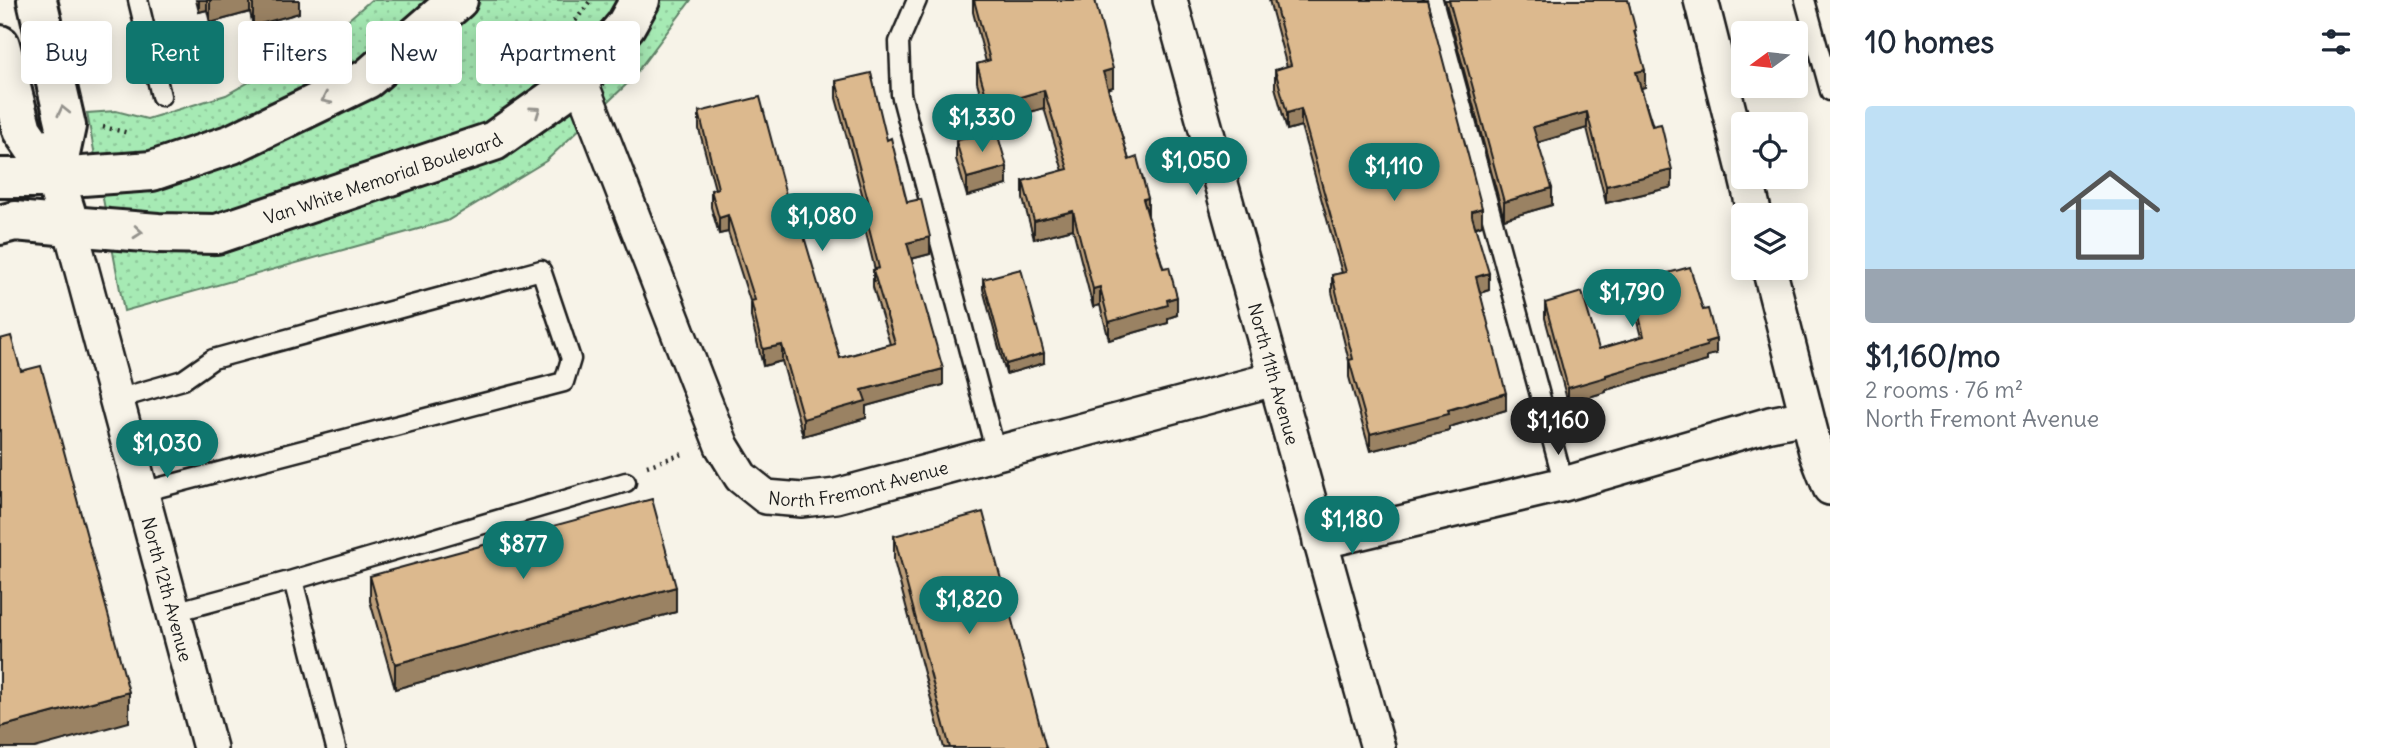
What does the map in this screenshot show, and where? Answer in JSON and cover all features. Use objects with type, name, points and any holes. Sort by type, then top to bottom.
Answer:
[{"type":"street","points":[[37,0],[66,126],[55,177]]},
{"type":"street","points":[[0,178],[152,171],[232,144],[367,79],[458,0]]},
{"type":"street","name":"Van White Memorial Boulevard","points":[[628,21],[640,0]]},
{"type":"street","name":"North 11th Avenue","points":[[1170,0],[1378,748]]},
{"type":"street","points":[[1701,0],[1731,119]]},
{"type":"street","points":[[0,45],[22,130],[55,177],[70,226]]},
{"type":"street","name":"Van White Memorial Boulevard","points":[[0,225],[15,221],[158,233],[218,234],[494,141],[574,84]]},
{"type":"street","name":"North Fremont Avenue","points":[[582,84],[722,446],[741,477],[766,497],[802,500],[836,496],[1274,379]]},
{"type":"street","name":"North 12th Avenue","points":[[70,226],[210,748]]},
{"type":"street","points":[[1773,280],[1818,415],[1815,452],[1830,488]]},
{"type":"street","points":[[1320,542],[1564,484],[1770,424],[1818,415]]},
{"type":"lane","points":[[138,0],[161,96]]},
{"type":"lane","points":[[917,0],[899,42],[901,94],[996,453]]},
{"type":"lane","points":[[1433,0],[1564,484]]},
{"type":"lane","points":[[1805,0],[1830,91]]},
{"type":"lane","points":[[117,399],[183,380],[213,359],[541,270],[571,359],[564,382],[142,492]]},
{"type":"lane","points":[[174,612],[293,580],[626,482]]},
{"type":"lane","points":[[293,580],[336,748]]},
{"type":"path","points":[[575,21],[591,0]]},
{"type":"path","points":[[102,126],[136,136]]},
{"type":"path","points":[[626,482],[642,467],[686,453]]},
{"type":"green space","points":[[371,0],[691,0],[640,68],[640,21],[476,21],[476,84],[627,84],[546,161],[447,221],[124,311],[87,113],[116,111],[147,119],[226,95],[245,84],[352,84],[352,21],[347,21]]},
{"type":"building","points":[[974,0],[1095,0],[1113,69],[1103,72],[1129,160],[1137,157],[1148,198],[1143,199],[1163,268],[1169,267],[1177,297],[1167,300],[1168,305],[1109,322],[1100,287],[1093,289],[1073,211],[1034,221],[1023,181],[1068,169],[1044,90],[989,106],[977,64],[990,60]]},
{"type":"building","points":[[1274,0],[1427,0],[1482,208],[1472,211],[1472,216],[1489,273],[1476,277],[1506,393],[1448,410],[1449,414],[1370,434],[1349,360],[1353,359],[1332,275],[1346,272],[1301,109],[1287,113],[1275,70],[1291,65]]},
{"type":"building","points":[[1449,0],[1628,0],[1645,70],[1636,72],[1652,126],[1661,124],[1672,170],[1606,186],[1587,112],[1533,127],[1552,188],[1504,202]]},
{"type":"building","points":[[871,73],[887,140],[891,138],[907,202],[921,199],[930,237],[907,243],[943,369],[862,390],[866,401],[803,419],[782,345],[763,349],[751,301],[755,300],[728,215],[719,218],[711,190],[718,188],[699,112],[760,97],[794,225],[800,223],[840,358],[895,343],[873,270],[879,268],[865,213],[871,211],[836,81]]},
{"type":"building","points":[[996,129],[1007,167],[967,178],[956,141]]},
{"type":"building","points":[[1690,267],[1703,310],[1708,309],[1716,339],[1706,342],[1707,346],[1568,388],[1545,303],[1582,292],[1599,349],[1644,336],[1631,283]]},
{"type":"building","points":[[1021,269],[1044,353],[1006,364],[983,279]]},
{"type":"building","points":[[11,336],[21,371],[41,366],[129,692],[0,727],[0,339]]},
{"type":"building","points":[[652,499],[676,587],[395,664],[370,576]]},
{"type":"building","points":[[983,512],[1046,748],[950,748],[894,536]]}]
